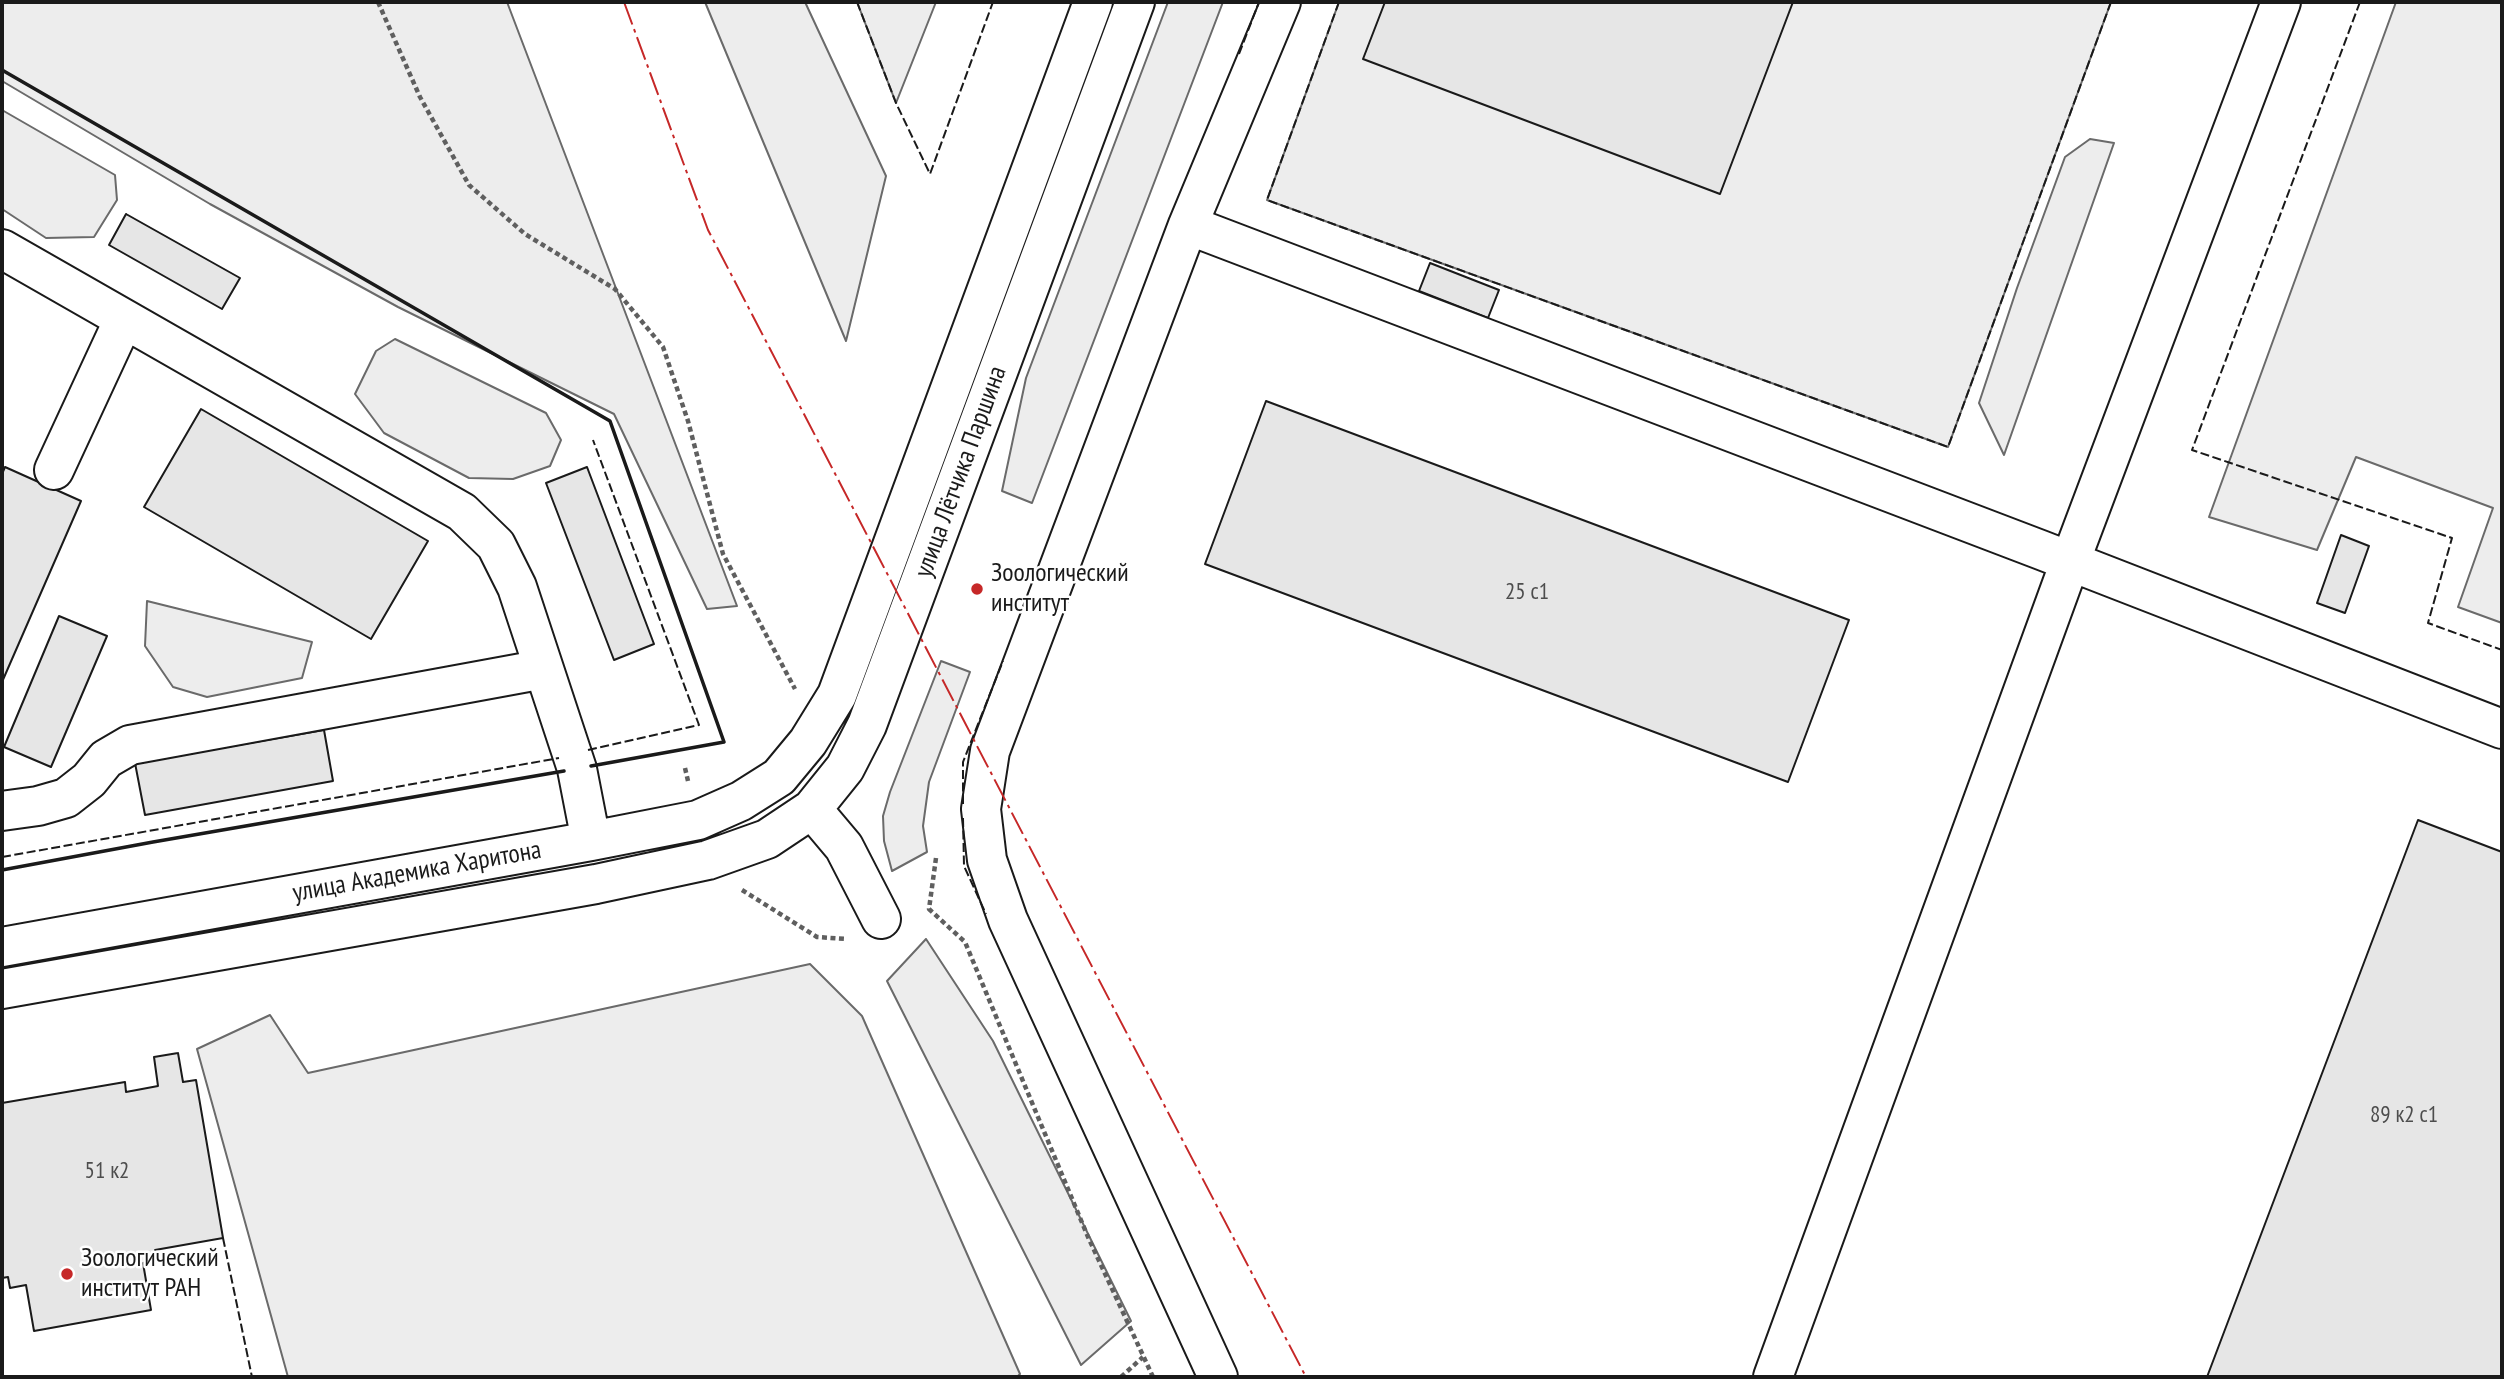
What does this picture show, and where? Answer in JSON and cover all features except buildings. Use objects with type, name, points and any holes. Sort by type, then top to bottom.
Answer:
[{"type":"street","name":"улица Лётчика Паршина","points":[[808,742],[837,695],[1093,2]]},
{"type":"street","name":"улица Лётчика Паршина","points":[[812,809],[845,768],[867,726],[1135,2]]},
{"type":"street","points":[[1218,1377],[1008,920],[987,860],[981,809],[990,751],[1188,225],[1281,2]]},
{"type":"street","points":[[1773,1377],[2070,562],[2281,2]]},
{"type":"street","points":[[1188,225],[2502,729]]},
{"type":"street","points":[[2,249],[462,512],[496,545],[517,587],[577,769],[591,841]]},
{"type":"street","points":[[54,470],[124,319]]},
{"type":"street","points":[[2,811],[38,806],[66,798],[89,780],[106,759],[130,746],[544,668]]},
{"type":"street","name":"улица Академика Харитона","points":[[2,947],[698,820],[741,801],[779,777],[808,742]]},
{"type":"street","name":"улица Академика Харитона","points":[[2,989],[596,884],[708,860],[767,839],[812,809]]},
{"type":"street","points":[[812,809],[844,847],[868,929]]},
{"type":"path","points":[[378,2],[419,97],[469,185],[525,234],[615,289],[663,347],[688,421],[723,554],[797,691]]},
{"type":"path","points":[[936,858],[929,909],[965,942],[1088,1237],[1153,1377]]},
{"type":"path","points":[[736,886],[817,937],[868,929]]},
{"type":"path","points":[[1121,1377],[1143,1357]]},
{"type":"shaded area","points":[[2,2],[507,2],[737,606],[707,609],[614,414],[398,307],[210,204],[2,81]]},
{"type":"shaded area","points":[[705,2],[805,2],[886,176],[846,341]]},
{"type":"shaded area","points":[[857,2],[936,2],[896,103]]},
{"type":"shaded area","points":[[1168,2],[1223,2],[1032,503],[1002,491],[1026,378]]},
{"type":"shaded area","points":[[1339,2],[2111,2],[1948,447],[1267,200]]},
{"type":"shaded area","points":[[2396,2],[2502,2],[2502,623],[2458,607],[2493,508],[2356,457],[2317,550],[2209,517]]},
{"type":"shaded area","points":[[2,110],[115,175],[117,200],[94,237],[46,238],[2,209]]},
{"type":"shaded area","points":[[2090,139],[2114,143],[2004,455],[1979,403],[2065,157]]},
{"type":"shaded area","points":[[395,339],[546,413],[561,440],[550,466],[513,479],[469,478],[384,433],[355,394],[376,351]]},
{"type":"shaded area","points":[[147,601],[312,642],[302,678],[207,697],[173,687],[145,646]]},
{"type":"shaded area","points":[[941,661],[970,672],[929,782],[923,826],[927,852],[892,871],[884,841],[883,816]]},
{"type":"shaded area","points":[[926,939],[993,1041],[1131,1321],[1081,1365],[887,981]]},
{"type":"shaded area","points":[[810,964],[862,1016],[1020,1374],[1017,1377],[288,1377],[197,1049],[270,1015],[308,1073]]},
{"type":"fence","points":[[857,2],[896,103],[930,174],[993,2]]},
{"type":"fence","points":[[1239,54],[1259,2]]},
{"type":"fence","points":[[1339,2],[1267,200],[1948,447],[2111,2]]},
{"type":"fence","points":[[2360,2],[2192,450],[2452,538],[2428,623],[2502,650]]},
{"type":"fence","points":[[588,750],[699,725],[593,440]]},
{"type":"fence","points":[[963,804],[963,762],[1003,661]]},
{"type":"fence","points":[[2,857],[559,758]]},
{"type":"fence","points":[[963,818],[964,866],[986,914]]},
{"type":"fence","points":[[223,1238],[252,1377]]},
{"type":"wall","points":[[2,70],[610,421],[724,742],[591,766]]},
{"type":"wall","points":[[2,870],[564,771]]},
{"type":"power","points":[[624,2],[708,230],[1306,1377]]},
{"type":"place","name":"Зоологический институт","points":[[977,589]]},
{"type":"place","name":"Зоологический институт РАН","points":[[67,1274]]}]
